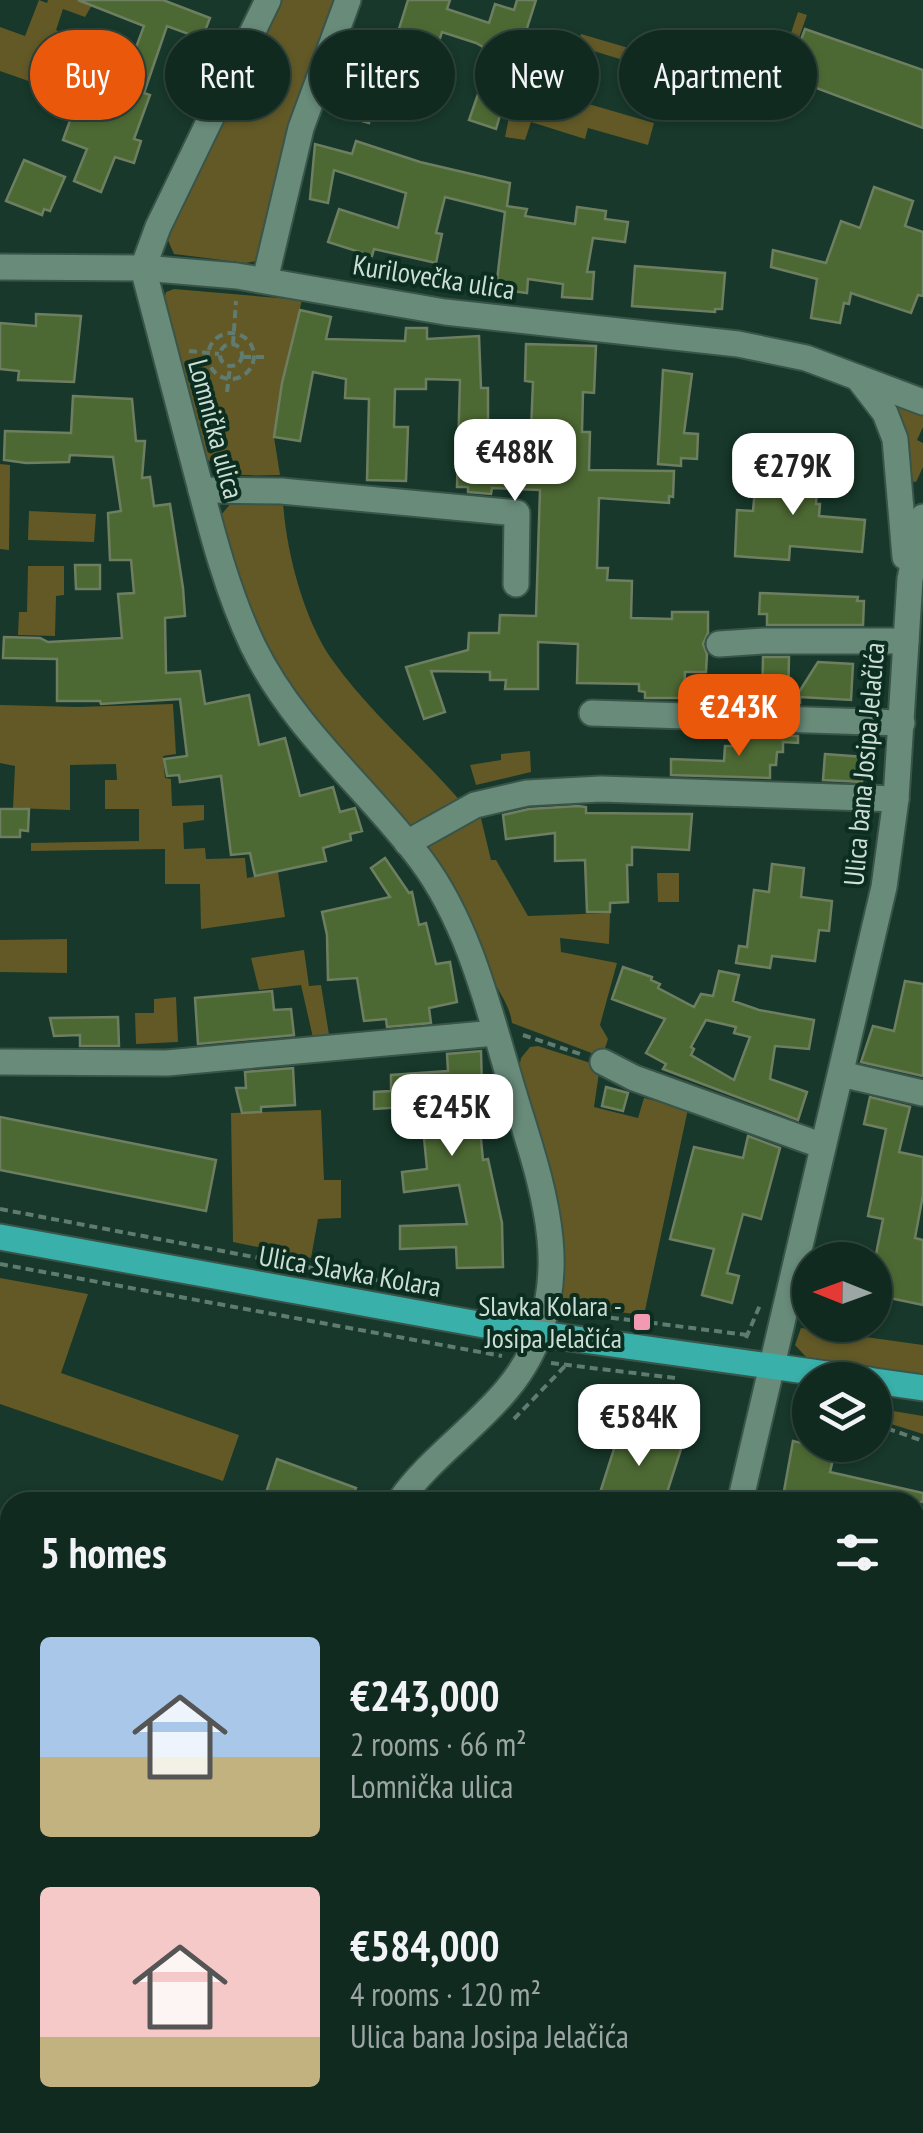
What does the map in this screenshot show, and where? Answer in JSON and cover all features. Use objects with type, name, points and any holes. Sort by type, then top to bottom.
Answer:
[{"type":"main road","name":"Ulica Slavka Kolara","points":[[0,1237],[540,1334],[792,1368]]},
{"type":"main road","name":"Ulica Slavka Kolara","points":[[892,1383],[923,1388]]},
{"type":"street","points":[[143,268],[158,227],[268,0]]},
{"type":"street","points":[[265,280],[301,128],[348,0]]},
{"type":"street","name":"Kurilovečka ulica","points":[[0,267],[143,268],[237,276],[445,312],[738,344],[806,358],[923,402]]},
{"type":"street","name":"Lomnička ulica","points":[[143,268],[201,490],[238,609],[268,675],[319,745],[407,843],[446,903],[494,1029],[534,1161],[550,1236],[550,1286],[540,1334],[507,1391],[407,1492]]},
{"type":"street","points":[[855,374],[885,413],[895,438],[910,580]]},
{"type":"street","points":[[201,490],[280,491],[517,513],[516,584]]},
{"type":"street","name":"Ulica bana Josipa Jelačića","points":[[742,1492],[884,887],[896,800],[910,580],[923,517]]},
{"type":"street","points":[[718,644],[764,640],[906,641]]},
{"type":"street","points":[[592,714],[902,723]]},
{"type":"street","points":[[407,843],[474,805],[560,790],[601,788],[896,800]]},
{"type":"street","points":[[0,1062],[167,1063],[494,1029]]},
{"type":"street","points":[[603,1062],[634,1078],[823,1146]]},
{"type":"street","points":[[841,1074],[923,1092]]},
{"type":"path","points":[[233,344],[237,276]]},
{"type":"path","points":[[233,333],[247,340],[253,357],[244,374],[228,382],[211,367],[208,352],[214,340],[233,333]]},
{"type":"path","points":[[233,344],[242,356],[230,366],[222,362],[220,354],[225,346],[233,344]]},
{"type":"path","points":[[211,353],[220,354]]},
{"type":"path","points":[[242,356],[264,357]]},
{"type":"path","points":[[227,392],[230,366]]},
{"type":"path","points":[[494,1029],[603,1062]]},
{"type":"path","points":[[0,1209],[403,1285]]},
{"type":"path","points":[[0,1264],[500,1356]]},
{"type":"path","points":[[586,1316],[664,1323],[746,1338],[763,1300]]},
{"type":"path","points":[[545,1362],[685,1379]]},
{"type":"path","points":[[892,1430],[923,1441]]},
{"type":"shaded area","points":[[39,0],[95,0],[85,17],[63,9],[56,30],[30,30],[30,82],[0,71],[0,27],[25,36]]},
{"type":"shaded area","points":[[278,0],[341,0],[332,30],[310,30],[310,101],[261,260],[246,263],[174,254],[166,236],[221,120],[290,120],[290,30],[264,30]]},
{"type":"shaded area","points":[[798,12],[807,15],[802,30],[792,30]]},
{"type":"shaded area","points":[[599,39],[619,45],[619,59],[599,53]]},
{"type":"shaded area","points":[[599,107],[619,113],[619,120],[654,123],[648,145],[588,128],[585,139],[531,122],[525,140],[505,137],[508,120],[599,120]]},
{"type":"shaded area","points":[[174,289],[302,300],[274,437],[280,475],[229,472],[204,455],[163,303],[166,292]]},
{"type":"shaded area","points":[[890,400],[923,415],[917,440],[923,443],[923,467],[916,482],[907,481]]},
{"type":"shaded area","points":[[0,464],[10,465],[9,550],[0,549]]},
{"type":"shaded area","points":[[232,502],[283,502],[298,585],[323,645],[363,698],[462,803],[422,827],[408,827],[309,715],[275,665],[249,609],[221,515]]},
{"type":"shaded area","points":[[29,511],[96,514],[94,542],[28,540]]},
{"type":"shaded area","points":[[28,566],[64,566],[64,595],[56,596],[55,636],[18,635],[19,612],[27,612]]},
{"type":"shaded area","points":[[173,704],[176,754],[163,756],[165,778],[171,779],[172,806],[204,805],[204,820],[183,823],[184,849],[205,848],[206,859],[245,858],[247,878],[278,872],[285,917],[201,929],[200,884],[165,884],[165,849],[31,851],[31,843],[139,841],[139,809],[105,809],[105,780],[117,780],[116,764],[70,765],[70,810],[13,808],[15,766],[0,763],[0,705]]},
{"type":"shaded area","points":[[530,751],[531,772],[476,785],[470,765],[501,760],[501,754]]},
{"type":"shaded area","points":[[479,810],[491,860],[496,860],[528,916],[610,913],[609,944],[560,938],[561,952],[617,963],[600,1025],[608,1039],[602,1057],[512,1023],[469,928],[421,842]]},
{"type":"shaded area","points":[[657,873],[679,873],[679,902],[658,902]]},
{"type":"shaded area","points":[[67,939],[67,973],[0,972],[0,940]]},
{"type":"shaded area","points":[[304,950],[309,986],[321,985],[330,1041],[314,1042],[301,985],[259,990],[251,958]]},
{"type":"shaded area","points":[[176,997],[178,1042],[136,1044],[135,1013],[154,1013],[154,999]]},
{"type":"shaded area","points":[[538,1046],[600,1066],[594,1107],[638,1118],[644,1098],[688,1109],[644,1315],[566,1306],[560,1301],[519,1068],[530,1047]]},
{"type":"shaded area","points":[[321,1110],[324,1180],[341,1180],[341,1218],[318,1219],[311,1258],[233,1242],[231,1113]]},
{"type":"shaded area","points":[[0,1278],[88,1294],[61,1373],[239,1435],[223,1481],[0,1404]]},
{"type":"shaded area","points":[[892,1341],[923,1345],[923,1376],[892,1371],[892,1362],[807,1358],[795,1345]]},
{"type":"shaded area","points":[[892,1411],[923,1416],[923,1434],[892,1424]]},
{"type":"building","points":[[78,0],[163,0],[210,18],[205,30],[167,26],[145,90],[144,26]]},
{"type":"building","points":[[408,0],[450,0],[447,9],[489,23],[495,4],[514,10],[517,0],[536,0],[526,30],[475,30],[475,43],[455,36],[455,30],[399,30]]},
{"type":"building","points":[[817,33],[923,70],[923,128],[817,88]]},
{"type":"building","points":[[475,103],[475,120],[499,120],[496,129],[469,120]]},
{"type":"building","points":[[70,120],[141,120],[134,139],[141,141],[134,163],[115,157],[101,192],[74,181],[87,149],[63,140]]},
{"type":"building","points":[[356,141],[420,162],[510,183],[507,206],[527,209],[525,216],[575,224],[577,207],[606,211],[605,219],[628,222],[625,242],[593,238],[587,272],[594,272],[592,299],[562,297],[563,284],[528,279],[527,293],[496,289],[505,212],[445,197],[436,233],[442,234],[436,263],[374,249],[372,256],[328,242],[339,209],[398,228],[406,193],[334,170],[328,203],[310,199],[315,144],[352,154]]},
{"type":"building","points":[[24,160],[65,177],[50,211],[44,209],[42,215],[6,201]]},
{"type":"building","points":[[874,187],[913,201],[905,226],[923,232],[923,296],[918,295],[911,313],[851,293],[849,304],[844,303],[840,323],[811,318],[817,279],[771,267],[773,250],[826,263],[841,221],[860,228]]},
{"type":"building","points":[[635,266],[725,273],[722,309],[715,312],[632,306]]},
{"type":"building","points":[[300,310],[331,317],[326,339],[405,341],[406,328],[427,328],[427,339],[479,336],[481,388],[488,388],[488,429],[531,430],[533,382],[525,381],[526,344],[596,346],[594,393],[583,392],[582,432],[590,432],[589,470],[674,471],[673,497],[669,496],[669,503],[599,498],[597,568],[608,568],[607,580],[632,581],[631,618],[672,619],[672,612],[708,612],[708,633],[703,644],[706,672],[685,672],[684,698],[645,698],[639,684],[577,683],[578,644],[538,642],[538,689],[505,689],[506,680],[490,680],[490,672],[431,671],[445,712],[424,719],[406,667],[468,650],[469,633],[499,633],[500,615],[536,616],[540,490],[492,488],[491,494],[457,487],[460,380],[426,379],[426,389],[395,389],[394,427],[408,427],[406,481],[367,480],[369,399],[345,398],[346,379],[313,372],[300,441],[274,437]]},
{"type":"building","points":[[36,314],[81,316],[74,382],[18,380],[19,371],[0,369],[0,323],[36,326]]},
{"type":"building","points":[[663,370],[692,374],[684,433],[698,434],[697,459],[681,458],[681,466],[658,464]]},
{"type":"building","points":[[73,396],[132,399],[136,441],[145,441],[142,478],[150,477],[154,506],[170,504],[185,616],[165,618],[166,673],[200,671],[205,704],[249,695],[259,745],[285,738],[300,796],[333,787],[340,812],[355,808],[362,831],[350,834],[351,840],[323,848],[326,861],[255,876],[250,853],[231,855],[221,776],[180,782],[179,775],[167,776],[164,759],[187,756],[180,699],[101,704],[57,701],[57,659],[3,658],[4,637],[40,638],[48,642],[122,638],[118,594],[134,593],[131,560],[110,560],[108,513],[121,511],[113,457],[70,455],[69,462],[4,460],[5,431],[71,433]]},
{"type":"building","points":[[786,456],[819,458],[819,516],[865,520],[862,552],[790,546],[789,560],[735,556],[737,510],[753,511],[755,489],[763,489],[763,485],[785,487]]},
{"type":"building","points":[[75,565],[100,565],[100,589],[76,589]]},
{"type":"building","points":[[760,593],[858,597],[857,601],[864,601],[863,625],[767,625],[767,614],[759,614]]},
{"type":"building","points":[[763,657],[789,657],[788,703],[762,702]]},
{"type":"building","points":[[818,662],[853,664],[851,700],[800,697],[800,703],[792,703]]},
{"type":"building","points":[[743,734],[798,736],[798,743],[783,742],[776,765],[770,765],[770,778],[671,775],[671,759],[724,761],[725,746],[742,746]]},
{"type":"building","points":[[825,754],[864,757],[862,782],[823,780]]},
{"type":"building","points":[[586,807],[586,813],[692,814],[689,850],[632,847],[632,865],[627,865],[628,902],[610,903],[610,912],[587,912],[585,860],[555,861],[555,833],[506,839],[503,815]]},
{"type":"building","points":[[0,809],[29,809],[28,831],[20,830],[20,837],[0,837]]},
{"type":"building","points":[[385,858],[412,892],[419,925],[426,923],[436,964],[450,962],[457,1002],[429,1008],[431,1023],[387,1027],[386,1019],[364,1021],[357,978],[328,980],[322,912],[390,897],[371,868]]},
{"type":"building","points":[[772,864],[804,868],[801,897],[832,901],[829,931],[819,930],[815,961],[772,956],[770,968],[736,963],[739,946],[747,947],[754,890],[769,892]]},
{"type":"building","points":[[623,967],[652,977],[660,984],[658,988],[694,1007],[701,994],[713,996],[719,971],[739,975],[733,1001],[814,1020],[809,1049],[775,1046],[770,1079],[807,1092],[798,1120],[663,1069],[666,1064],[646,1053],[665,1019],[612,999]],"holes":[[[706,1020],[736,1027],[734,1033],[750,1037],[734,1080],[691,1055],[691,1047]]]},
{"type":"building","points":[[905,981],[923,984],[923,1076],[861,1062],[873,1026],[894,1031]]},
{"type":"building","points":[[272,991],[274,1010],[291,1009],[294,1035],[198,1044],[195,998]]},
{"type":"building","points":[[118,1017],[119,1046],[80,1046],[80,1035],[54,1036],[50,1018]]},
{"type":"building","points":[[481,1051],[482,1088],[476,1088],[483,1160],[488,1159],[502,1223],[503,1267],[457,1268],[456,1247],[400,1249],[400,1226],[467,1224],[459,1185],[404,1192],[402,1172],[427,1169],[421,1106],[374,1109],[374,1092],[391,1091],[391,1075],[448,1071],[447,1054]]},
{"type":"building","points":[[293,1068],[295,1105],[261,1107],[261,1112],[242,1113],[236,1088],[246,1088],[245,1072]]},
{"type":"building","points":[[606,1087],[628,1093],[623,1111],[602,1106]]},
{"type":"building","points":[[870,1097],[910,1107],[899,1152],[923,1157],[923,1195],[915,1238],[923,1240],[923,1305],[892,1299],[892,1242],[878,1242],[883,1219],[868,1216],[886,1129],[864,1124]]},
{"type":"building","points":[[0,1117],[216,1160],[206,1211],[0,1170]]},
{"type":"building","points":[[748,1136],[780,1148],[761,1219],[743,1214],[727,1273],[739,1276],[732,1303],[702,1295],[714,1249],[670,1239],[694,1147],[743,1158]]},
{"type":"building","points":[[621,1427],[682,1446],[667,1492],[600,1492]]},
{"type":"building","points":[[792,1447],[792,1462],[832,1462],[830,1472],[919,1492],[784,1492]]},
{"type":"building","points":[[277,1459],[356,1488],[354,1492],[266,1492]]},
{"type":"place","name":"Slavka Kolara - Josipa Jelačića","points":[[642,1322]]}]
